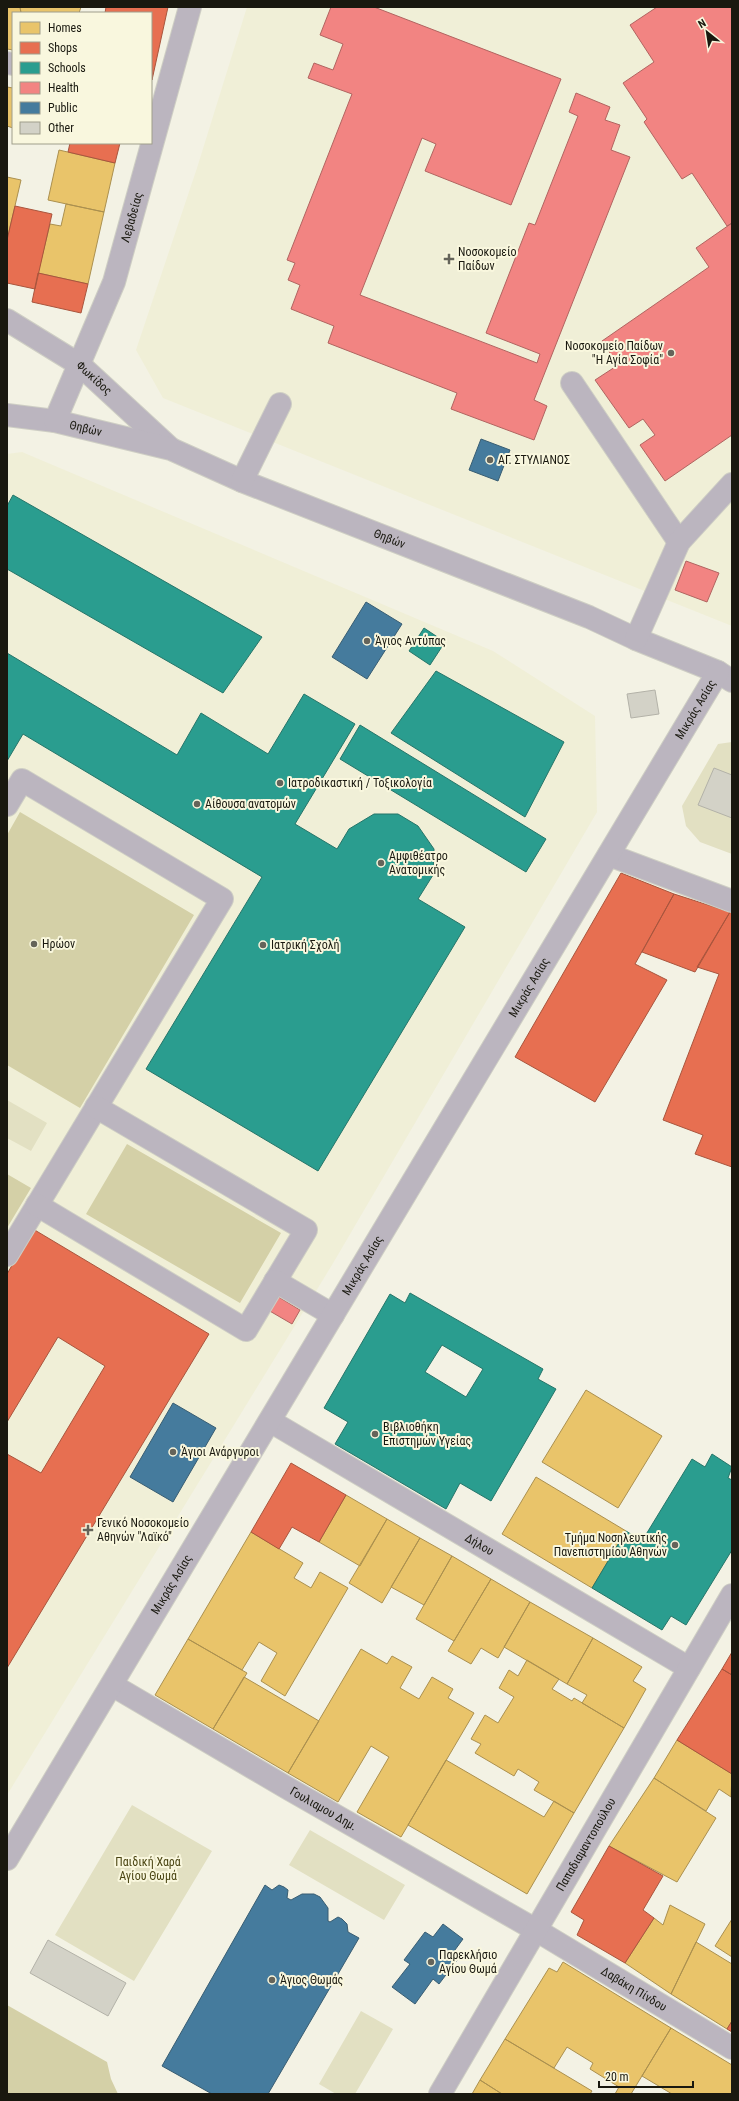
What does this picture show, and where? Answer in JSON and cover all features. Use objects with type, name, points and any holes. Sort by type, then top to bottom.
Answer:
[{"type":"street","name":"Λεβαδείας","points":[[152,120],[158,95],[190,7]]},
{"type":"street","name":"Λεβαδείας","points":[[55,421],[114,282],[146,144]]},
{"type":"street","name":"Φωκίδος","points":[[7,320],[80,364],[171,449]]},
{"type":"street","points":[[572,383],[679,542]]},
{"type":"street","points":[[242,481],[280,404]]},
{"type":"street","name":"Θηβών","points":[[7,415],[55,421],[171,449],[242,481],[521,590],[727,676]]},
{"type":"street","points":[[636,639],[679,542],[732,484]]},
{"type":"street","name":"Μικράς Ασίας","points":[[7,1859],[609,855],[727,676]]},
{"type":"street","points":[[7,806],[22,780],[222,899],[7,1255]]},
{"type":"street","points":[[609,855],[732,900]]},
{"type":"street","points":[[37,1205],[246,1330],[275,1282],[306,1230],[96,1107]]},
{"type":"street","points":[[275,1282],[333,1315]]},
{"type":"street","name":"Δήλου","points":[[270,1421],[689,1668]]},
{"type":"street","name":"Παπαδιαμαντοπούλου","points":[[440,2094],[732,1595]]},
{"type":"street","name":"Γουλιαμου Δημ.","points":[[112,1685],[303,1797],[536,1930]]},
{"type":"street","name":"Δαβάκη Πίνδου","points":[[536,1930],[732,2048]]},
{"type":"shaded area","name":"Νοσοκομείο Παίδων","points":[[247,7],[732,7],[732,626],[163,398],[136,350],[197,168]]},
{"type":"shaded area","name":"Ιατρική Σχολή","points":[[22,452],[493,651],[595,716],[597,812],[332,1265],[7,1795],[7,454]]},
{"type":"shaded area","points":[[20,812],[194,915],[80,1108],[7,1065],[7,835]]},
{"type":"shaded area","points":[[127,1144],[281,1233],[240,1303],[86,1214]]},
{"type":"shaded area","points":[[7,1174],[31,1188],[7,1228]]},
{"type":"shaded area","points":[[7,2005],[107,2062],[111,2079],[118,2094],[7,2094]]},
{"type":"green space","points":[[732,742],[732,854],[700,842],[686,826],[682,806],[718,744]]},
{"type":"green space","points":[[7,1100],[47,1123],[31,1151],[7,1138]]},
{"type":"green space","name":"Παιδική Χαρά Αγίου Θωμά","points":[[132,1805],[212,1851],[134,1981],[55,1935]]},
{"type":"green space","points":[[310,1830],[405,1885],[384,1920],[289,1865]]},
{"type":"green space","points":[[361,2011],[393,2029],[355,2094],[336,2094],[319,2084]]},
{"type":"building: Homes","points":[[7,7],[20,7],[21,12],[12,12],[12,50],[7,49]]},
{"type":"building: Homes","points":[[20,7],[81,7],[79,12],[21,12]]},
{"type":"building: Homes","points":[[7,87],[12,88],[12,128],[7,126]]},
{"type":"building: Homes","points":[[59,150],[115,163],[104,212],[48,200]]},
{"type":"building: Homes","points":[[7,177],[21,180],[7,240]]},
{"type":"building: Homes","points":[[66,204],[104,212],[88,284],[38,273],[50,224],[61,226]]},
{"type":"building: Homes","points":[[586,1390],[662,1436],[618,1508],[542,1462]]},
{"type":"building: Homes","points":[[536,1477],[626,1531],[592,1588],[502,1534]]},
{"type":"building: Homes","points":[[346,1495],[387,1519],[360,1566],[319,1542]]},
{"type":"building: Homes","points":[[387,1519],[420,1538],[382,1603],[349,1583]]},
{"type":"building: Homes","points":[[251,1532],[303,1563],[294,1578],[311,1588],[320,1572],[348,1588],[285,1696],[261,1681],[277,1653],[259,1642],[242,1670],[188,1639]]},
{"type":"building: Homes","points":[[420,1538],[452,1556],[424,1605],[391,1587]]},
{"type":"building: Homes","points":[[452,1556],[491,1579],[454,1641],[416,1619]]},
{"type":"building: Homes","points":[[491,1579],[530,1602],[498,1658],[481,1648],[471,1664],[448,1651]]},
{"type":"building: Homes","points":[[530,1602],[593,1638],[567,1684],[504,1647]]},
{"type":"building: Homes","points":[[593,1638],[642,1667],[633,1681],[646,1689],[624,1728],[582,1703],[587,1695],[567,1684]]},
{"type":"building: Homes","points":[[188,1639],[247,1673],[213,1729],[155,1695]]},
{"type":"building: Homes","points":[[361,1649],[387,1664],[392,1656],[412,1667],[400,1688],[419,1699],[432,1677],[453,1689],[448,1698],[474,1713],[401,1837],[357,1812],[389,1757],[371,1746],[338,1802],[288,1773]]},
{"type":"building: Homes","points":[[527,1660],[559,1679],[552,1689],[572,1701],[574,1698],[624,1728],[574,1813],[534,1790],[539,1782],[518,1769],[514,1776],[475,1753],[481,1744],[471,1739],[485,1715],[498,1723],[514,1697],[499,1688],[509,1670],[518,1676]]},
{"type":"building: Homes","points":[[244,1677],[319,1721],[288,1773],[213,1729]]},
{"type":"building: Homes","points":[[677,1740],[732,1774],[731,1797],[719,1789],[706,1811],[654,1778]]},
{"type":"building: Homes","points":[[446,1760],[544,1817],[554,1801],[574,1813],[527,1894],[408,1825]]},
{"type":"building: Homes","points":[[654,1778],[716,1818],[677,1882],[609,1846]]},
{"type":"building: Homes","points":[[670,1905],[705,1924],[671,1994],[625,1963],[654,1918],[663,1925]]},
{"type":"building: Homes","points":[[732,1919],[732,1957],[715,1946]]},
{"type":"building: Homes","points":[[696,1942],[732,1964],[732,2021],[727,2029],[671,1994]]},
{"type":"building: Homes","points":[[563,1962],[671,2028],[631,2094],[615,2094],[619,2087],[590,2069],[593,2063],[567,2047],[554,2068],[505,2039],[549,1968],[557,1972]]},
{"type":"building: Homes","points":[[671,2028],[732,2065],[732,2094],[672,2094],[642,2076]]},
{"type":"building: Homes","points":[[505,2039],[592,2091],[590,2094],[502,2094],[480,2080]]},
{"type":"building: Homes","points":[[480,2080],[502,2094],[472,2094]]},
{"type":"building: Shops","points":[[106,7],[168,7],[152,80],[152,12],[105,12]]},
{"type":"building: Shops","points":[[70,144],[120,144],[115,163],[68,152]]},
{"type":"building: Shops","points":[[15,206],[52,214],[35,289],[7,283],[7,240]]},
{"type":"building: Shops","points":[[38,273],[88,284],[81,313],[32,302]]},
{"type":"building: Shops","points":[[621,873],[674,894],[635,964],[667,980],[595,1102],[515,1057]]},
{"type":"building: Shops","points":[[674,894],[730,912],[695,972],[642,952]]},
{"type":"building: Shops","points":[[730,912],[732,913],[732,1167],[695,1154],[703,1135],[663,1120],[719,974],[697,967]]},
{"type":"building: Shops","points":[[33,1229],[209,1334],[7,1668],[7,1454],[41,1473],[105,1366],[58,1337],[7,1422],[7,1274]]},
{"type":"building: Shops","points":[[291,1463],[346,1495],[319,1542],[292,1527],[279,1549],[251,1532]]},
{"type":"building: Shops","points":[[732,1652],[732,1675],[722,1669]]},
{"type":"building: Shops","points":[[722,1669],[732,1675],[732,1774],[677,1740]]},
{"type":"building: Shops","points":[[609,1846],[663,1876],[643,1910],[654,1918],[625,1963],[577,1935],[584,1920],[571,1912]]},
{"type":"building: Shops","points":[[732,2021],[732,2032],[727,2029]]},
{"type":"building: Schools","points":[[13,495],[262,637],[223,693],[7,569],[7,506]]},
{"type":"building: Schools","points":[[424,628],[445,642],[430,665],[409,651]]},
{"type":"building: Schools","name":"Ιατρική Σχολή","points":[[7,653],[177,755],[201,713],[268,754],[304,694],[355,724],[295,824],[337,849],[349,829],[374,814],[398,814],[418,826],[434,849],[433,875],[418,899],[465,927],[318,1171],[146,1069],[262,877],[23,734],[7,761]]},
{"type":"building: Schools","points":[[436,671],[564,742],[525,817],[391,733]]},
{"type":"building: Schools","points":[[360,725],[546,839],[526,872],[340,759]]},
{"type":"building: Schools","points":[[410,1293],[543,1369],[538,1379],[556,1389],[491,1501],[460,1483],[446,1509],[335,1444],[348,1422],[324,1408],[390,1294],[405,1303]],"holes":[[[442,1345],[483,1369],[466,1397],[425,1372]]]},
{"type":"building: Schools","name":"Τμήμα Νοσηλευτικής Πανεπιστημίου Αθηνών","points":[[712,1454],[732,1467],[728,1478],[732,1480],[732,1550],[686,1625],[671,1616],[662,1630],[592,1588],[626,1531],[642,1541],[692,1459],[705,1467]]},
{"type":"building: Health","points":[[331,7],[374,7],[561,79],[511,205],[425,171],[436,144],[422,138],[360,295],[537,363],[540,354],[486,333],[529,223],[535,225],[578,116],[569,112],[576,93],[610,107],[605,120],[620,125],[611,150],[630,157],[534,400],[547,406],[534,440],[451,409],[457,393],[328,343],[334,326],[291,309],[300,285],[288,280],[295,263],[287,260],[352,94],[308,78],[314,63],[333,70],[343,44],[320,35]]},
{"type":"building: Health","points":[[657,7],[732,7],[732,223],[727,226],[692,173],[682,179],[644,122],[647,119],[623,83],[654,62],[630,25]]},
{"type":"building: Health","name":"Νοσοκομείο Παίδων \"Η Αγία Σοφία\"","points":[[732,223],[732,435],[665,481],[640,445],[655,435],[643,419],[629,428],[595,380],[618,365],[602,341],[709,267],[696,248]]},
{"type":"building: Health","points":[[686,561],[719,573],[707,602],[675,590]]},
{"type":"building: Health","points":[[277,1296],[300,1310],[292,1324],[268,1310]]},
{"type":"building: Public","name":"ΑΓ. ΣΤΥΛΙΑΝΟΣ","points":[[481,439],[510,450],[498,481],[469,470]]},
{"type":"building: Public","name":"Άγιος Αντύπας","points":[[366,602],[402,624],[367,679],[332,657]]},
{"type":"building: Public","name":"Άγιοι Ανάργυροι","points":[[173,1403],[216,1428],[173,1502],[130,1477]]},
{"type":"building: Public","name":"Άγιος Θωμάς","points":[[265,1885],[272,1890],[279,1885],[284,1887],[288,1890],[287,1898],[291,1900],[302,1894],[314,1894],[320,1897],[328,1908],[328,1921],[330,1922],[338,1917],[342,1919],[347,1924],[348,1932],[359,1938],[268,2094],[212,2094],[162,2066]]},
{"type":"building: Public","name":"Παρεκλήσιο Αγίου Θωμά","points":[[443,1924],[463,1939],[452,1954],[458,1959],[439,1984],[433,1979],[415,2004],[392,1987],[410,1964],[404,1960],[425,1932],[433,1937]]},
{"type":"building: Other","points":[[655,690],[659,714],[631,718],[627,694]]},
{"type":"building: Other","points":[[714,768],[732,775],[732,818],[698,805]]},
{"type":"building: Other","points":[[48,1940],[126,1983],[108,2016],[30,1973]]},
{"type":"place","name":"Νοσοκομείο Παίδων","points":[[449,259]]},
{"type":"place","name":"Νοσοκομείο Παίδων \"Η Αγία Σοφία\"","points":[[671,353]]},
{"type":"place","name":"ΑΓ. ΣΤΥΛΙΑΝΟΣ","points":[[490,460]]},
{"type":"place","name":"Άγιος Αντύπας","points":[[367,641]]},
{"type":"place","name":"Ιατροδικαστική / Τοξικολογία","points":[[280,783]]},
{"type":"place","name":"Αίθουσα ανατομών","points":[[197,804]]},
{"type":"place","name":"Αμφιθέατρο Ανατομικής","points":[[381,863]]},
{"type":"place","name":"Ηρώον","points":[[34,944]]},
{"type":"place","name":"Ιατρική Σχολή","points":[[263,945]]},
{"type":"place","name":"Βιβλιοθήκη Επιστημών Υγείας","points":[[375,1434]]},
{"type":"place","name":"Άγιοι Ανάργυροι","points":[[173,1452]]},
{"type":"place","name":"Γενικό Νοσοκομείο Αθηνών \"Λαϊκό\"","points":[[88,1530]]},
{"type":"place","name":"Τμήμα Νοσηλευτικής Πανεπιστημίου Αθηνών","points":[[675,1545]]},
{"type":"place","name":"Παρεκλήσιο Αγίου Θωμά","points":[[431,1962]]},
{"type":"place","name":"Άγιος Θωμάς","points":[[272,1980]]}]
